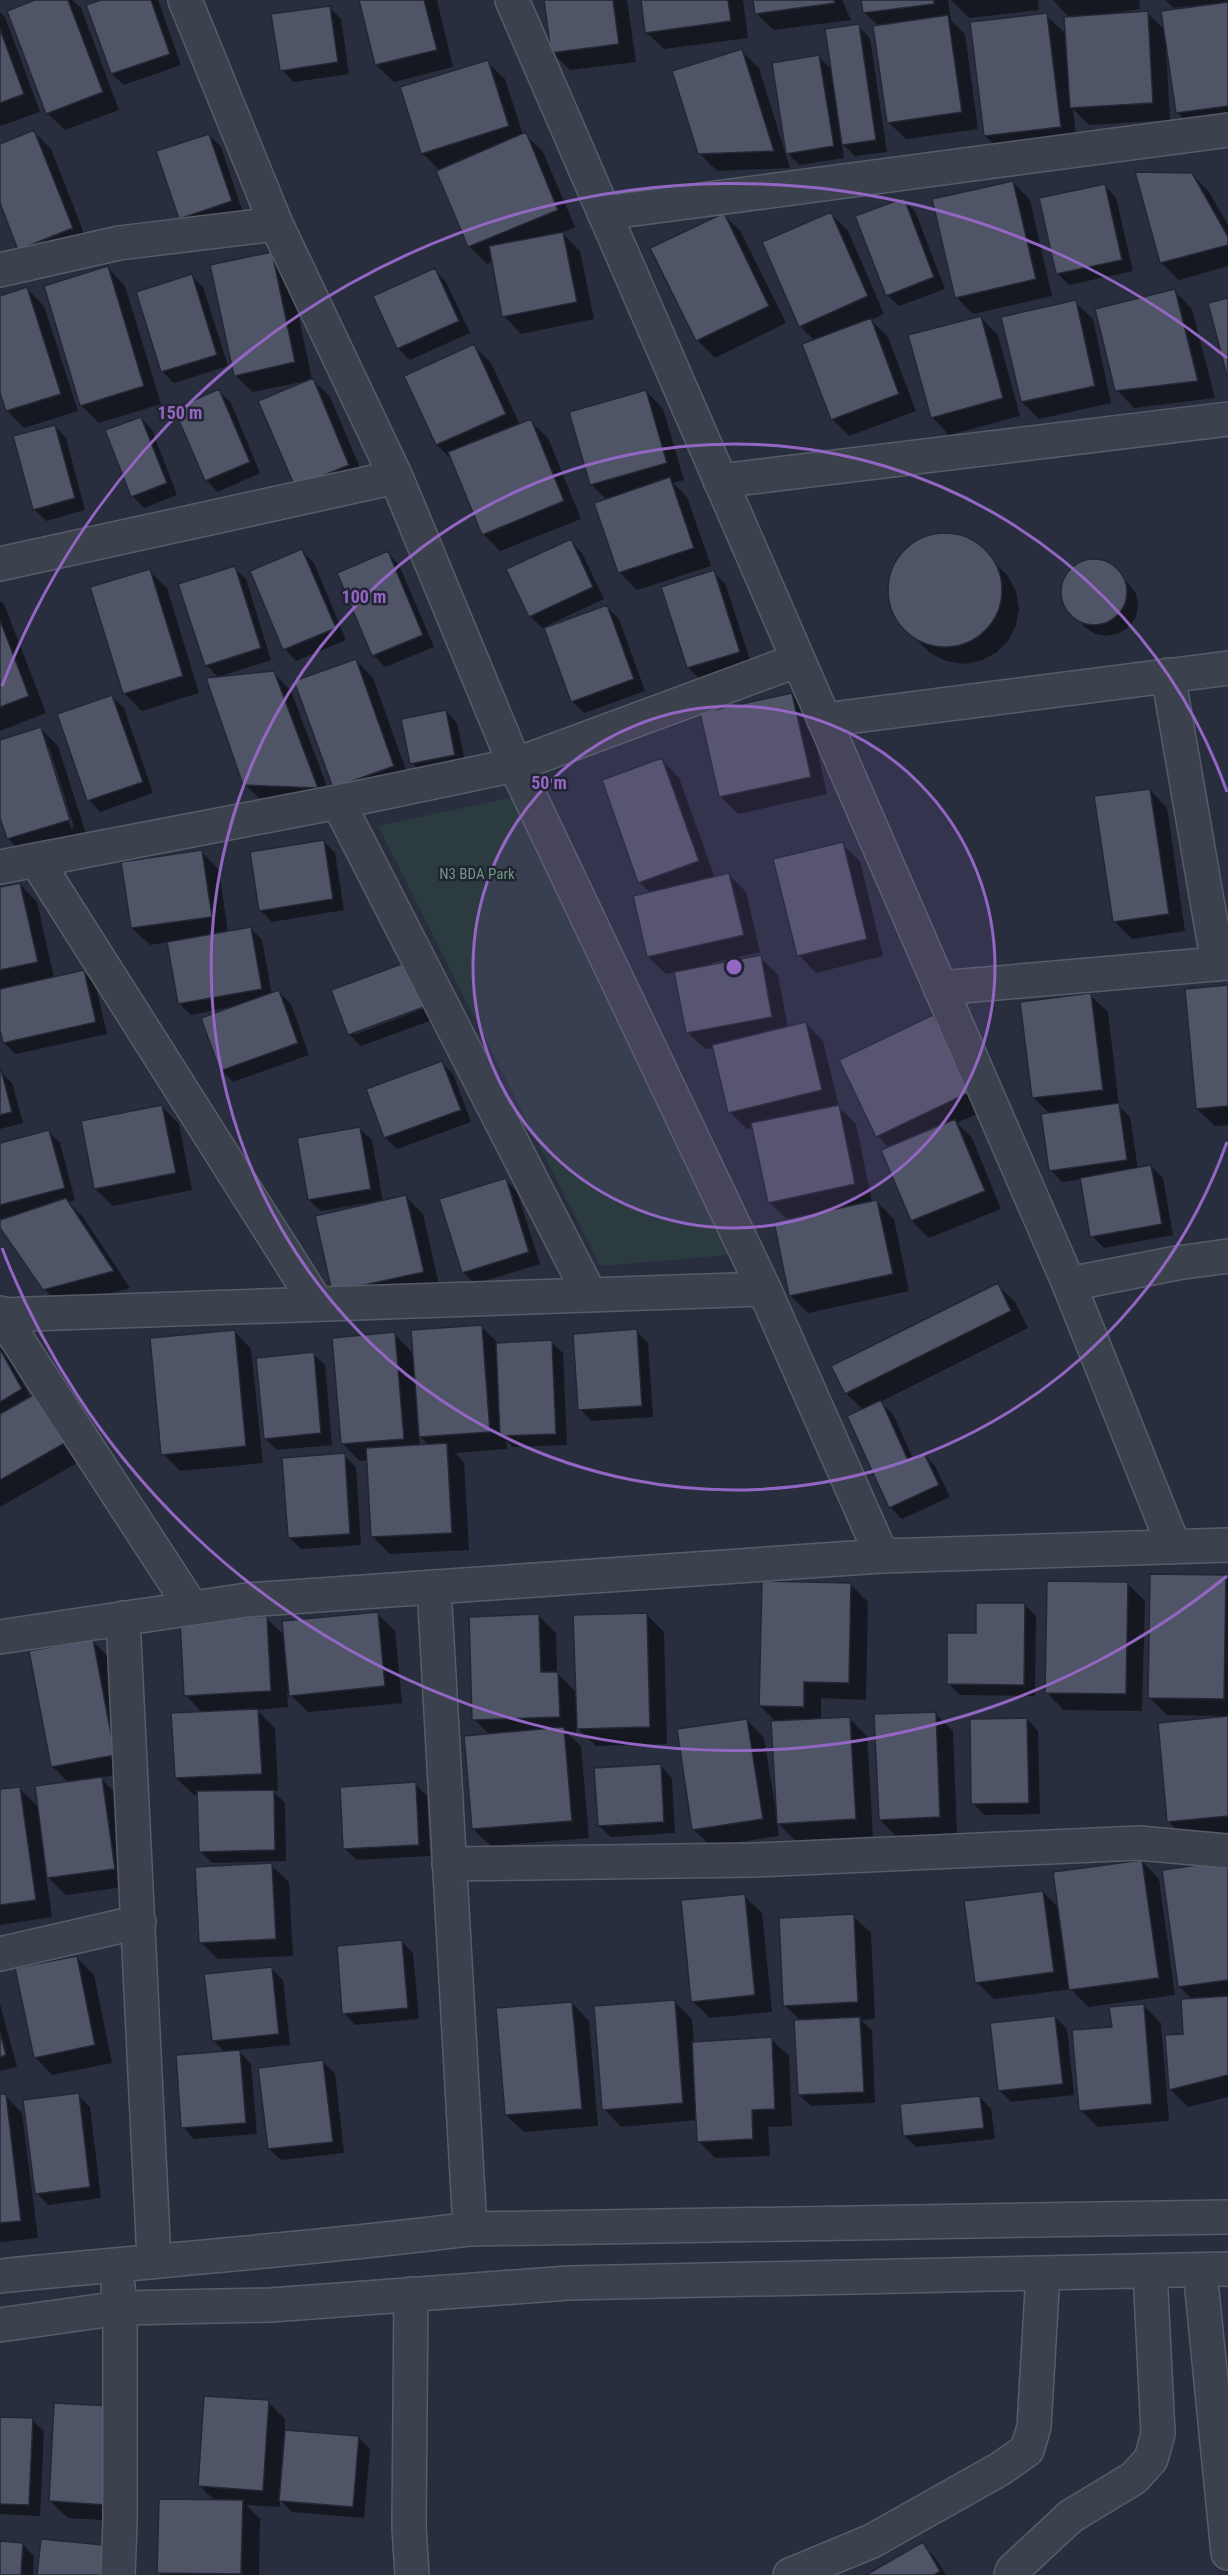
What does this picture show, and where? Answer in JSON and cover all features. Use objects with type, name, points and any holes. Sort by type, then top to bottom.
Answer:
[{"type":"street","points":[[185,0],[276,224],[396,477],[515,765],[764,1289],[882,1556]]},
{"type":"street","points":[[512,0],[1069,1284],[1174,1547]]},
{"type":"street","points":[[604,213],[1228,130]]},
{"type":"street","points":[[0,270],[119,243],[276,224]]},
{"type":"street","points":[[720,481],[1228,419]]},
{"type":"street","points":[[0,564],[396,477]]},
{"type":"street","points":[[0,867],[339,802],[515,765],[798,660]]},
{"type":"street","points":[[824,720],[1228,668]]},
{"type":"street","points":[[940,988],[1223,964],[1168,675]]},
{"type":"street","points":[[339,802],[590,1295]]},
{"type":"street","points":[[36,860],[317,1304]]},
{"type":"street","points":[[1069,1284],[1177,1263],[1228,1256]]},
{"type":"street","points":[[1,1314],[764,1289]]},
{"type":"street","points":[[1,1314],[192,1608]]},
{"type":"street","points":[[0,1637],[247,1600],[882,1556],[1228,1545]]},
{"type":"street","points":[[434,1587],[470,2229]]},
{"type":"street","points":[[123,1618],[154,2260]]},
{"type":"street","points":[[449,1864],[754,1860],[1139,1843],[1228,1851]]},
{"type":"street","points":[[0,1954],[139,1922]]},
{"type":"street","points":[[0,2276],[392,2239],[470,2229],[1228,2217]]},
{"type":"street","points":[[115,2264],[120,2308],[118,2575]]},
{"type":"street","points":[[0,2325],[120,2308],[271,2305],[568,2283],[1214,2270],[1228,2553]]},
{"type":"street","points":[[1011,2575],[1029,2554],[1071,2516],[1134,2478],[1151,2459],[1158,2434],[1150,2271]]},
{"type":"street","points":[[790,2575],[872,2541],[1000,2469],[1027,2450],[1034,2427],[1043,2274]]},
{"type":"street","points":[[411,2294],[409,2527],[412,2575]]},
{"type":"green space","name":"N3 BDA Park","points":[[514,797],[729,1255],[600,1266],[378,826]]},
{"type":"building","points":[[35,0],[68,0],[103,92],[46,114],[7,11]]},
{"type":"building","points":[[101,0],[151,0],[170,54],[111,74],[86,5]]},
{"type":"building","points":[[359,0],[424,0],[437,50],[375,65]]},
{"type":"building","points":[[544,0],[613,0],[619,44],[551,53]]},
{"type":"building","points":[[641,0],[728,0],[731,21],[645,33]]},
{"type":"building","points":[[753,0],[834,0],[835,3],[755,14]]},
{"type":"building","points":[[861,0],[934,0],[934,4],[863,13]]},
{"type":"building","points":[[1228,2],[1228,106],[1176,113],[1161,11]]},
{"type":"building","points":[[330,6],[338,62],[280,71],[271,14]]},
{"type":"building","points":[[1148,11],[1153,103],[1070,108],[1064,17]]},
{"type":"building","points":[[1047,13],[1061,127],[984,136],[970,22]]},
{"type":"building","points":[[948,15],[962,112],[887,123],[873,26]]},
{"type":"building","points":[[859,24],[876,140],[842,145],[825,29]]},
{"type":"building","points":[[0,29],[24,94],[0,103]]},
{"type":"building","points":[[742,49],[774,151],[698,154],[672,71]]},
{"type":"building","points":[[819,55],[834,146],[786,154],[772,63]]},
{"type":"building","points":[[488,60],[509,126],[421,154],[400,87]]},
{"type":"building","points":[[34,130],[73,228],[18,250],[0,203],[0,144]]},
{"type":"building","points":[[526,132],[558,210],[468,247],[436,171]]},
{"type":"building","points":[[209,134],[232,201],[179,219],[156,151]]},
{"type":"building","points":[[1135,172],[1192,173],[1228,237],[1228,245],[1160,263]]},
{"type":"building","points":[[1013,181],[1036,279],[955,298],[932,199]]},
{"type":"building","points":[[1105,184],[1122,260],[1056,274],[1039,198]]},
{"type":"building","points":[[904,198],[934,277],[886,296],[855,216]]},
{"type":"building","points":[[831,212],[868,296],[799,327],[762,242]]},
{"type":"building","points":[[724,213],[769,306],[696,341],[650,248]]},
{"type":"building","points":[[563,232],[577,302],[502,317],[489,246]]},
{"type":"building","points":[[272,252],[295,362],[234,376],[210,265]]},
{"type":"building","points":[[108,266],[144,386],[80,406],[44,286]]},
{"type":"building","points":[[435,268],[459,321],[397,349],[373,296]]},
{"type":"building","points":[[192,274],[217,355],[161,372],[136,292]]},
{"type":"building","points":[[27,287],[61,394],[6,411],[0,393],[0,296]]},
{"type":"building","points":[[1175,289],[1198,381],[1115,391],[1095,309]]},
{"type":"building","points":[[1228,298],[1228,375],[1227,376],[1208,303]]},
{"type":"building","points":[[1076,300],[1095,386],[1021,402],[1001,317]]},
{"type":"building","points":[[981,316],[1003,398],[931,418],[908,335]]},
{"type":"building","points":[[871,318],[899,394],[831,420],[802,344]]},
{"type":"building","points":[[474,344],[506,414],[436,445],[404,376]]},
{"type":"building","points":[[313,378],[349,465],[295,487],[258,401]]},
{"type":"building","points":[[219,389],[250,462],[205,481],[174,409]]},
{"type":"building","points":[[646,390],[667,463],[590,485],[569,412]]},
{"type":"building","points":[[141,417],[167,483],[131,497],[105,430]]},
{"type":"building","points":[[531,419],[564,501],[482,535],[448,452]]},
{"type":"building","points":[[55,425],[75,498],[33,510],[13,436]]},
{"type":"building","points":[[670,477],[694,548],[618,573],[594,503]]},
{"type":"building","points":[[945,533],[967,538],[985,550],[997,568],[1002,590],[997,612],[985,630],[967,642],[945,647],[923,642],[905,630],[893,612],[888,590],[893,568],[905,550],[923,538]]},
{"type":"building","points":[[571,539],[593,587],[529,617],[506,569]]},
{"type":"building","points":[[302,549],[336,628],[283,650],[250,571]]},
{"type":"building","points":[[388,551],[423,635],[372,656],[337,573]]},
{"type":"building","points":[[1094,559],[1106,562],[1117,569],[1124,580],[1127,592],[1124,604],[1117,615],[1106,622],[1094,625],[1082,622],[1071,615],[1064,604],[1061,592],[1064,580],[1071,569],[1082,562]]},
{"type":"building","points":[[235,566],[261,648],[205,666],[178,584]]},
{"type":"building","points":[[150,569],[183,676],[123,694],[90,587]]},
{"type":"building","points":[[714,570],[740,652],[687,668],[661,587]]},
{"type":"building","points":[[607,605],[634,679],[571,702],[544,628]]},
{"type":"building","points":[[0,620],[29,696],[0,707]]},
{"type":"building","points":[[356,659],[394,766],[333,788],[294,681]]},
{"type":"building","points":[[274,671],[318,788],[243,785],[206,678]]},
{"type":"building","points":[[792,693],[811,777],[719,797],[700,713]]},
{"type":"building","points":[[112,695],[143,782],[87,801],[57,714]]},
{"type":"building","points":[[446,710],[455,755],[410,764],[401,719]]},
{"type":"building","points":[[41,727],[70,820],[7,839],[0,818],[0,740]]},
{"type":"building","points":[[662,758],[699,861],[638,883],[602,780]]},
{"type":"building","points":[[1150,789],[1169,914],[1113,922],[1094,796]]},
{"type":"building","points":[[324,840],[333,899],[259,911],[250,852]]},
{"type":"building","points":[[843,842],[867,939],[797,956],[773,859]]},
{"type":"building","points":[[202,850],[212,917],[131,928],[121,862]]},
{"type":"building","points":[[729,873],[744,935],[647,957],[633,896]]},
{"type":"building","points":[[20,883],[38,962],[0,970],[0,887]]},
{"type":"building","points":[[251,927],[262,989],[178,1004],[167,942]]},
{"type":"building","points":[[761,955],[772,1017],[686,1033],[674,972]]},
{"type":"building","points":[[407,962],[424,1007],[348,1035],[331,990]]},
{"type":"building","points":[[84,970],[96,1022],[3,1043],[0,1030],[0,989]]},
{"type":"building","points":[[1228,985],[1228,1106],[1196,1109],[1185,989]]},
{"type":"building","points":[[279,990],[298,1043],[220,1071],[201,1018]]},
{"type":"building","points":[[1091,993],[1103,1090],[1032,1098],[1020,1002]]},
{"type":"building","points":[[933,1015],[970,1092],[876,1137],[839,1060]]},
{"type":"building","points":[[806,1022],[822,1090],[728,1113],[712,1045]]},
{"type":"building","points":[[442,1061],[461,1110],[384,1138],[366,1089]]},
{"type":"building","points":[[0,1070],[12,1112],[0,1115]]},
{"type":"building","points":[[1119,1103],[1127,1160],[1049,1171],[1041,1114]]},
{"type":"building","points":[[162,1105],[176,1173],[94,1189],[81,1121]]},
{"type":"building","points":[[839,1105],[855,1184],[768,1203],[751,1123]]},
{"type":"building","points":[[955,1119],[985,1191],[911,1221],[881,1150]]},
{"type":"building","points":[[360,1127],[371,1189],[308,1200],[297,1138]]},
{"type":"building","points":[[49,1130],[65,1188],[0,1205],[0,1143]]},
{"type":"building","points":[[1151,1165],[1162,1224],[1090,1237],[1080,1178]]},
{"type":"building","points":[[506,1178],[529,1252],[462,1273],[439,1199]]},
{"type":"building","points":[[406,1195],[424,1272],[332,1292],[315,1216]]},
{"type":"building","points":[[66,1198],[114,1271],[43,1290],[0,1228],[0,1220]]},
{"type":"building","points":[[877,1200],[893,1274],[789,1296],[774,1222]]},
{"type":"building","points":[[998,1283],[1011,1311],[845,1394],[831,1366]]},
{"type":"building","points":[[482,1325],[490,1432],[419,1437],[411,1330]]},
{"type":"building","points":[[637,1329],[642,1406],[578,1410],[573,1334]]},
{"type":"building","points":[[235,1330],[246,1446],[161,1455],[150,1338]]},
{"type":"building","points":[[395,1332],[404,1439],[341,1444],[332,1338]]},
{"type":"building","points":[[552,1340],[556,1434],[500,1436],[496,1343]]},
{"type":"building","points":[[0,1349],[22,1389],[0,1402]]},
{"type":"building","points":[[314,1352],[321,1433],[264,1439],[256,1358]]},
{"type":"building","points":[[42,1390],[70,1440],[0,1480],[0,1414]]},
{"type":"building","points":[[881,1400],[908,1460],[924,1453],[939,1485],[889,1508],[847,1416]]},
{"type":"building","points":[[447,1443],[452,1533],[371,1537],[366,1448]]},
{"type":"building","points":[[345,1453],[350,1534],[288,1538],[282,1458]]},
{"type":"building","points":[[1150,1574],[1226,1575],[1224,1699],[1148,1698]]},
{"type":"building","points":[[762,1581],[851,1583],[849,1683],[804,1682],[804,1707],[759,1706]]},
{"type":"building","points":[[1047,1581],[1128,1582],[1126,1694],[1045,1693]]},
{"type":"building","points":[[976,1603],[1025,1603],[1024,1685],[947,1684],[947,1633],[976,1633]]},
{"type":"building","points":[[378,1612],[385,1686],[289,1696],[282,1621]]},
{"type":"building","points":[[647,1613],[650,1727],[577,1729],[573,1615]]},
{"type":"building","points":[[539,1614],[541,1672],[558,1672],[560,1717],[472,1720],[469,1617]]},
{"type":"building","points":[[267,1616],[271,1691],[184,1696],[180,1622]]},
{"type":"building","points":[[93,1639],[115,1755],[51,1767],[29,1651]]},
{"type":"building","points":[[258,1709],[262,1774],[175,1778],[171,1713]]},
{"type":"building","points":[[936,1712],[940,1817],[879,1820],[874,1714]]},
{"type":"building","points":[[1228,1716],[1228,1816],[1167,1822],[1158,1723]]},
{"type":"building","points":[[850,1717],[856,1819],[777,1824],[771,1721]]},
{"type":"building","points":[[1027,1718],[1029,1803],[971,1804],[970,1719]]},
{"type":"building","points":[[747,1719],[763,1819],[692,1830],[677,1729]]},
{"type":"building","points":[[564,1727],[572,1821],[472,1829],[464,1736]]},
{"type":"building","points":[[661,1764],[664,1822],[598,1826],[594,1768]]},
{"type":"building","points":[[102,1777],[115,1869],[47,1878],[35,1786]]},
{"type":"building","points":[[416,1782],[419,1845],[343,1849],[340,1787]]},
{"type":"building","points":[[20,1787],[36,1900],[0,1905],[0,1789]]},
{"type":"building","points":[[274,1790],[275,1850],[199,1852],[197,1791]]},
{"type":"building","points":[[1142,1860],[1159,1978],[1069,1990],[1053,1872]]},
{"type":"building","points":[[1228,1861],[1228,1980],[1178,1987],[1162,1870]]},
{"type":"building","points":[[272,1863],[276,1939],[199,1943],[195,1867]]},
{"type":"building","points":[[1043,1891],[1054,1972],[975,1983],[964,1901]]},
{"type":"building","points":[[745,1894],[755,1995],[691,2002],[681,1900]]},
{"type":"building","points":[[854,1914],[858,2002],[783,2006],[779,1918]]},
{"type":"building","points":[[402,1940],[408,2008],[342,2014],[337,1946]]},
{"type":"building","points":[[77,1956],[95,2045],[34,2058],[15,1968]]},
{"type":"building","points":[[272,1967],[279,2034],[212,2041],[204,1974]]},
{"type":"building","points":[[1228,1996],[1228,2075],[1169,2090],[1165,2035],[1183,2034],[1181,1999]]},
{"type":"building","points":[[675,2000],[683,2103],[602,2110],[594,2006]]},
{"type":"building","points":[[572,2002],[582,2109],[505,2115],[496,2008]]},
{"type":"building","points":[[1144,2004],[1152,2104],[1079,2111],[1072,2030],[1112,2027],[1109,2007]]},
{"type":"building","points":[[1055,2016],[1063,2084],[998,2091],[990,2023]]},
{"type":"building","points":[[860,2017],[864,2092],[798,2095],[794,2020]]},
{"type":"building","points":[[0,2032],[6,2055],[0,2057]]},
{"type":"building","points":[[772,2037],[775,2109],[752,2110],[753,2139],[697,2142],[692,2042]]},
{"type":"building","points":[[240,2050],[246,2123],[181,2128],[176,2055]]},
{"type":"building","points":[[323,2060],[333,2142],[268,2149],[258,2068]]},
{"type":"building","points":[[79,2093],[90,2187],[35,2194],[23,2100]]},
{"type":"building","points":[[0,2094],[6,2094],[21,2221],[0,2223]]},
{"type":"building","points":[[980,2096],[984,2128],[903,2136],[900,2104]]},
{"type":"building","points":[[204,2396],[269,2400],[263,2491],[198,2486]]},
{"type":"building","points":[[54,2403],[110,2406],[105,2505],[49,2501]]},
{"type":"building","points":[[0,2417],[33,2418],[29,2505],[0,2504]]},
{"type":"building","points":[[285,2430],[359,2436],[353,2507],[279,2501]]},
{"type":"building","points":[[159,2499],[243,2500],[241,2574],[157,2573]]},
{"type":"building","points":[[41,2539],[104,2545],[101,2575],[37,2575]]},
{"type":"building","points":[[0,2541],[23,2543],[21,2575],[0,2575]]},
{"type":"building","points":[[923,2542],[940,2571],[934,2575],[866,2575]]}]
